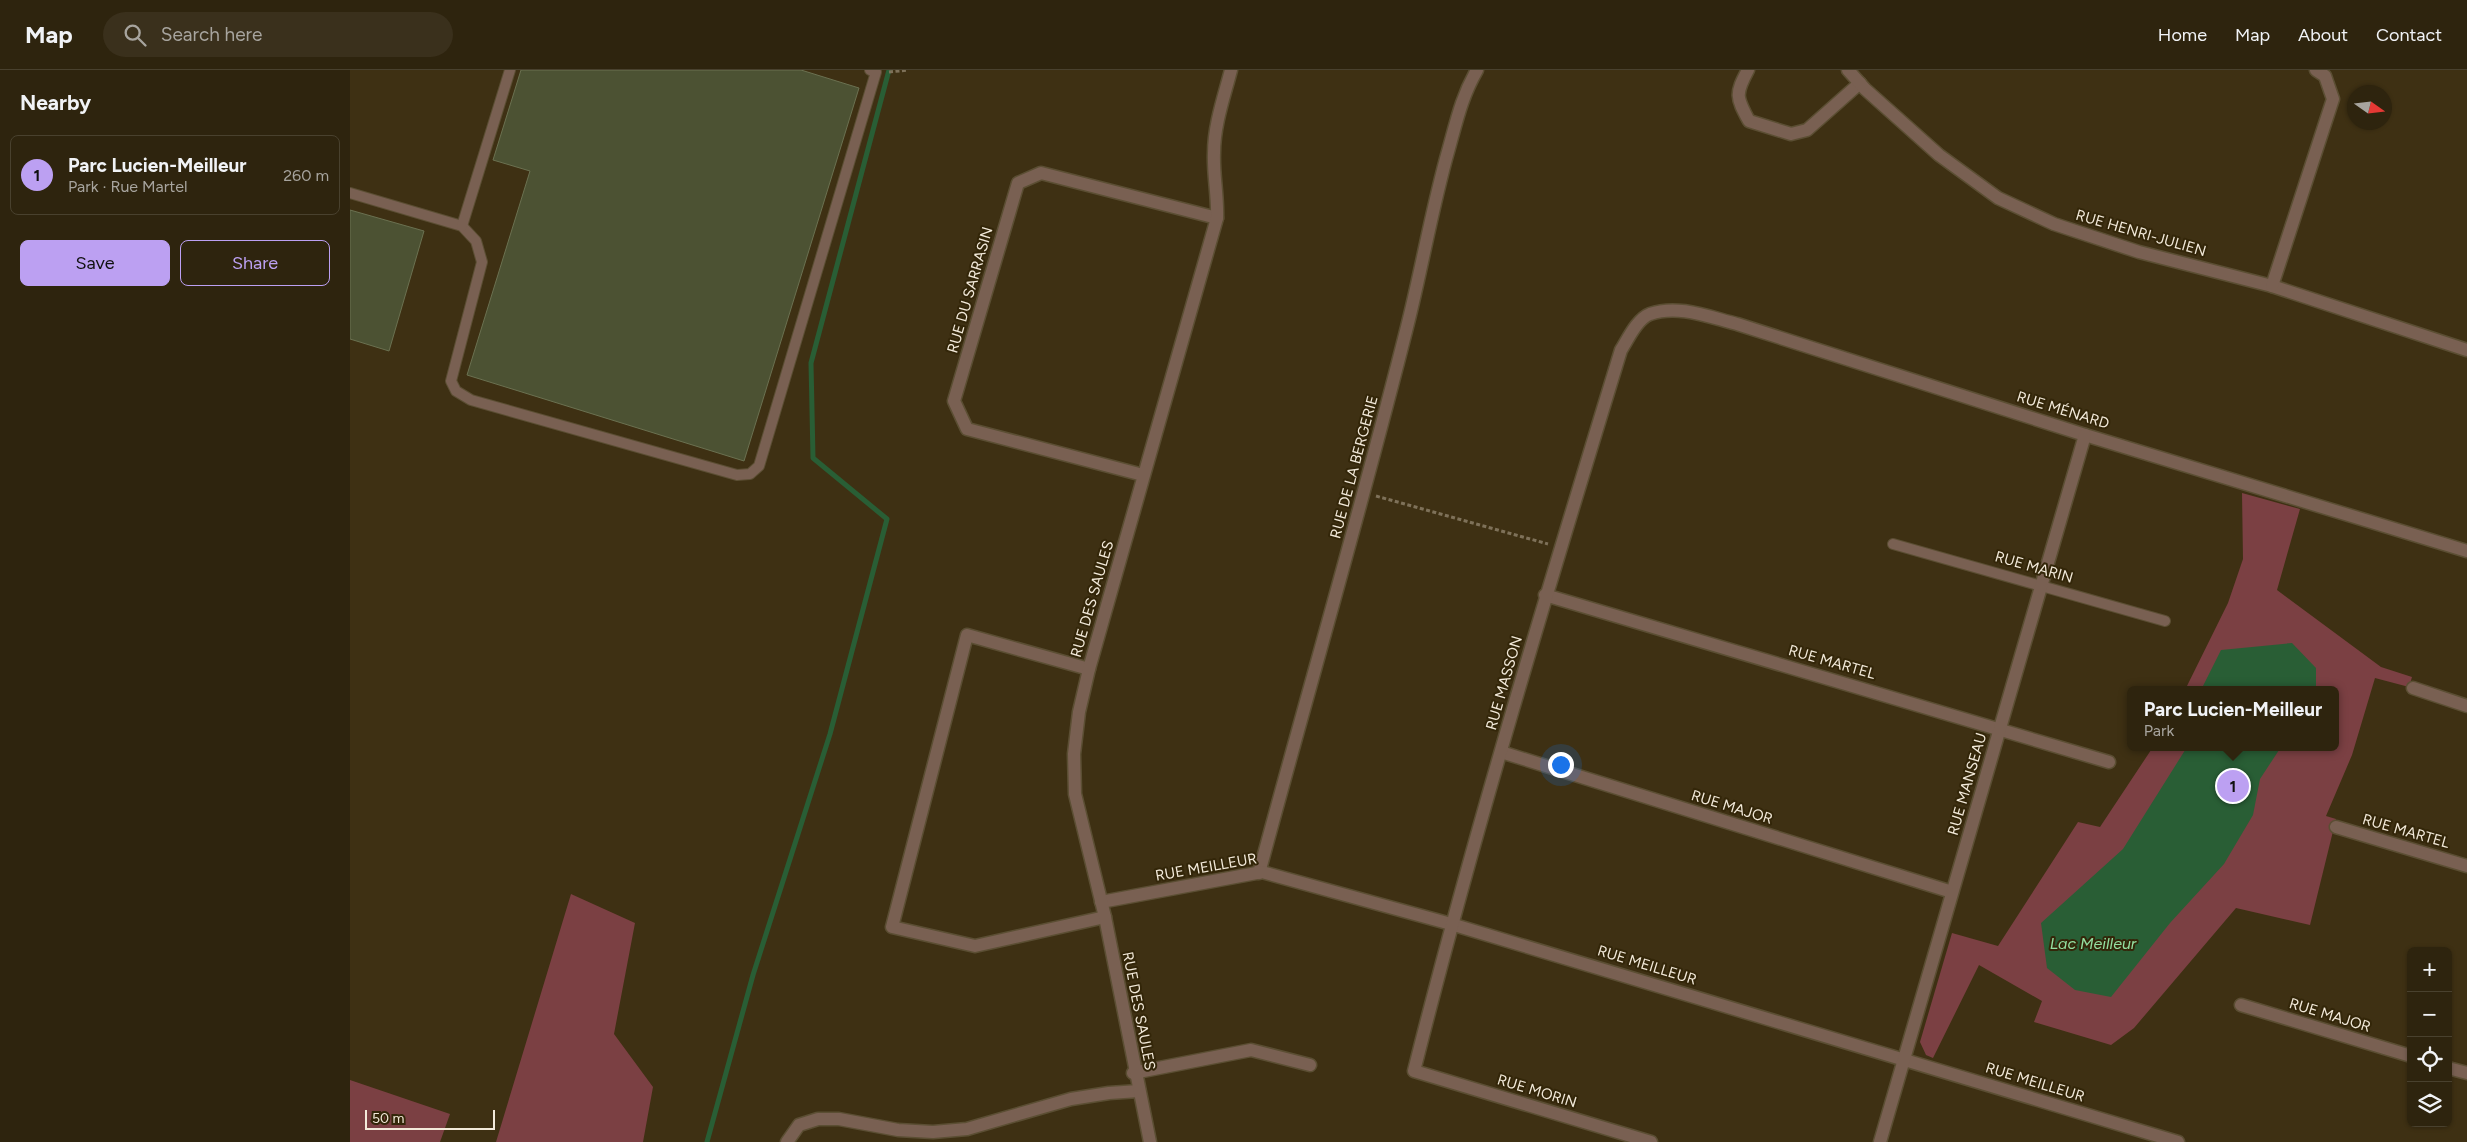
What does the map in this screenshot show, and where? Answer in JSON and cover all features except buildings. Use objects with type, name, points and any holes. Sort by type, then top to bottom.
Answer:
[{"type":"street","name":"RUE DES SAULES","points":[[1150,1142],[1134,1073],[1105,917],[1075,794],[1074,754],[1079,712],[1089,669],[1217,218],[1218,194],[1214,152],[1218,116],[1231,70]]},
{"type":"street","name":"RUE DE LA BERGERIE","points":[[1260,873],[1366,493],[1421,274],[1429,224],[1442,172],[1464,91],[1477,70]]},
{"type":"street","points":[[1748,70],[1738,89],[1740,105],[1749,121],[1790,134],[1807,130],[1860,83]]},
{"type":"street","name":"RUE HENRI-JULIEN","points":[[1848,70],[1939,155],[1998,198],[2054,224],[2139,252],[2272,286],[2467,350]]},
{"type":"street","points":[[2272,286],[2333,99],[2325,76],[2316,70]]},
{"type":"street","name":"RUE DU SARRASIN","points":[[1143,475],[967,429],[954,402],[1018,183],[1042,173],[1217,218]]},
{"type":"street","name":"RUE MÉNARD","points":[[1648,315],[1682,310],[1737,324],[2467,551]]},
{"type":"street","name":"RUE MASSON","points":[[1414,1070],[1451,924],[1502,752],[1545,595],[1621,350],[1633,329],[1648,315]]},
{"type":"street","name":"RUE MANSEAU","points":[[1880,1142],[2086,434]]},
{"type":"street","name":"RUE MARTEL","points":[[1545,595],[2000,728],[2109,762]]},
{"type":"street","points":[[1089,669],[967,635],[892,927],[975,946],[1105,917]]},
{"type":"street","points":[[2413,688],[2467,706]]},
{"type":"street","name":"RUE MAJOR","points":[[1502,752],[1952,892]]},
{"type":"street","name":"RUE MARTEL","points":[[2336,827],[2467,866]]},
{"type":"street","name":"RUE MEILLEUR","points":[[1101,902],[1260,873],[1451,924],[2178,1142]]},
{"type":"street","name":"RUE MAJOR","points":[[2241,1005],[2407,1055]]},
{"type":"street","points":[[1134,1073],[1251,1050],[1310,1065]]},
{"type":"street","points":[[2452,1069],[2467,1073]]},
{"type":"street","name":"RUE MORIN","points":[[1414,1070],[1651,1142]]},
{"type":"street","points":[[787,1142],[799,1125],[818,1119],[839,1119],[898,1130],[933,1132],[958,1130],[1071,1099],[1109,1093],[1139,1091]]},
{"type":"lane","points":[[462,226],[510,70]]},
{"type":"lane","points":[[350,193],[462,226],[476,241],[482,262],[451,381],[456,391],[471,400],[737,475],[750,474],[759,466],[873,71]]},
{"type":"lane","name":"RUE MARIN","points":[[1893,544],[2165,621]]},
{"type":"path","points":[[873,71],[898,73],[908,70]]},
{"type":"path","points":[[1366,493],[1560,548]]},
{"type":"shaded area","points":[[2242,493],[2300,509],[2277,590],[2381,667],[2412,677],[2409,687],[2375,678],[2352,755],[2326,816],[2336,819],[2310,925],[2236,908],[2134,1028],[2111,1045],[2034,1022],[2042,1001],[1979,965],[1933,1058],[1926,1055],[1920,1042],[1952,933],[1998,946],[2078,822],[2100,827],[2150,751],[2339,751],[2339,686],[2187,686],[2228,603],[2243,559]]},
{"type":"shaded area","points":[[571,894],[635,923],[614,1034],[653,1087],[643,1142],[496,1142]]},
{"type":"shaded area","points":[[350,1080],[450,1114],[440,1142],[350,1142]]},
{"type":"water","points":[[2292,643],[2316,668],[2316,686],[2203,686],[2221,650]]},
{"type":"water","name":"Lac Meilleur","points":[[2184,751],[2278,751],[2260,779],[2253,815],[2224,864],[2170,923],[2111,997],[2075,990],[2047,968],[2041,923],[2123,849]]},
{"type":"waterway","points":[[707,1142],[753,975],[830,734],[887,519],[813,458],[811,363],[889,70]]},
{"type":"place","name":"Parc Lucien-Meilleur","points":[[2233,786]]}]
